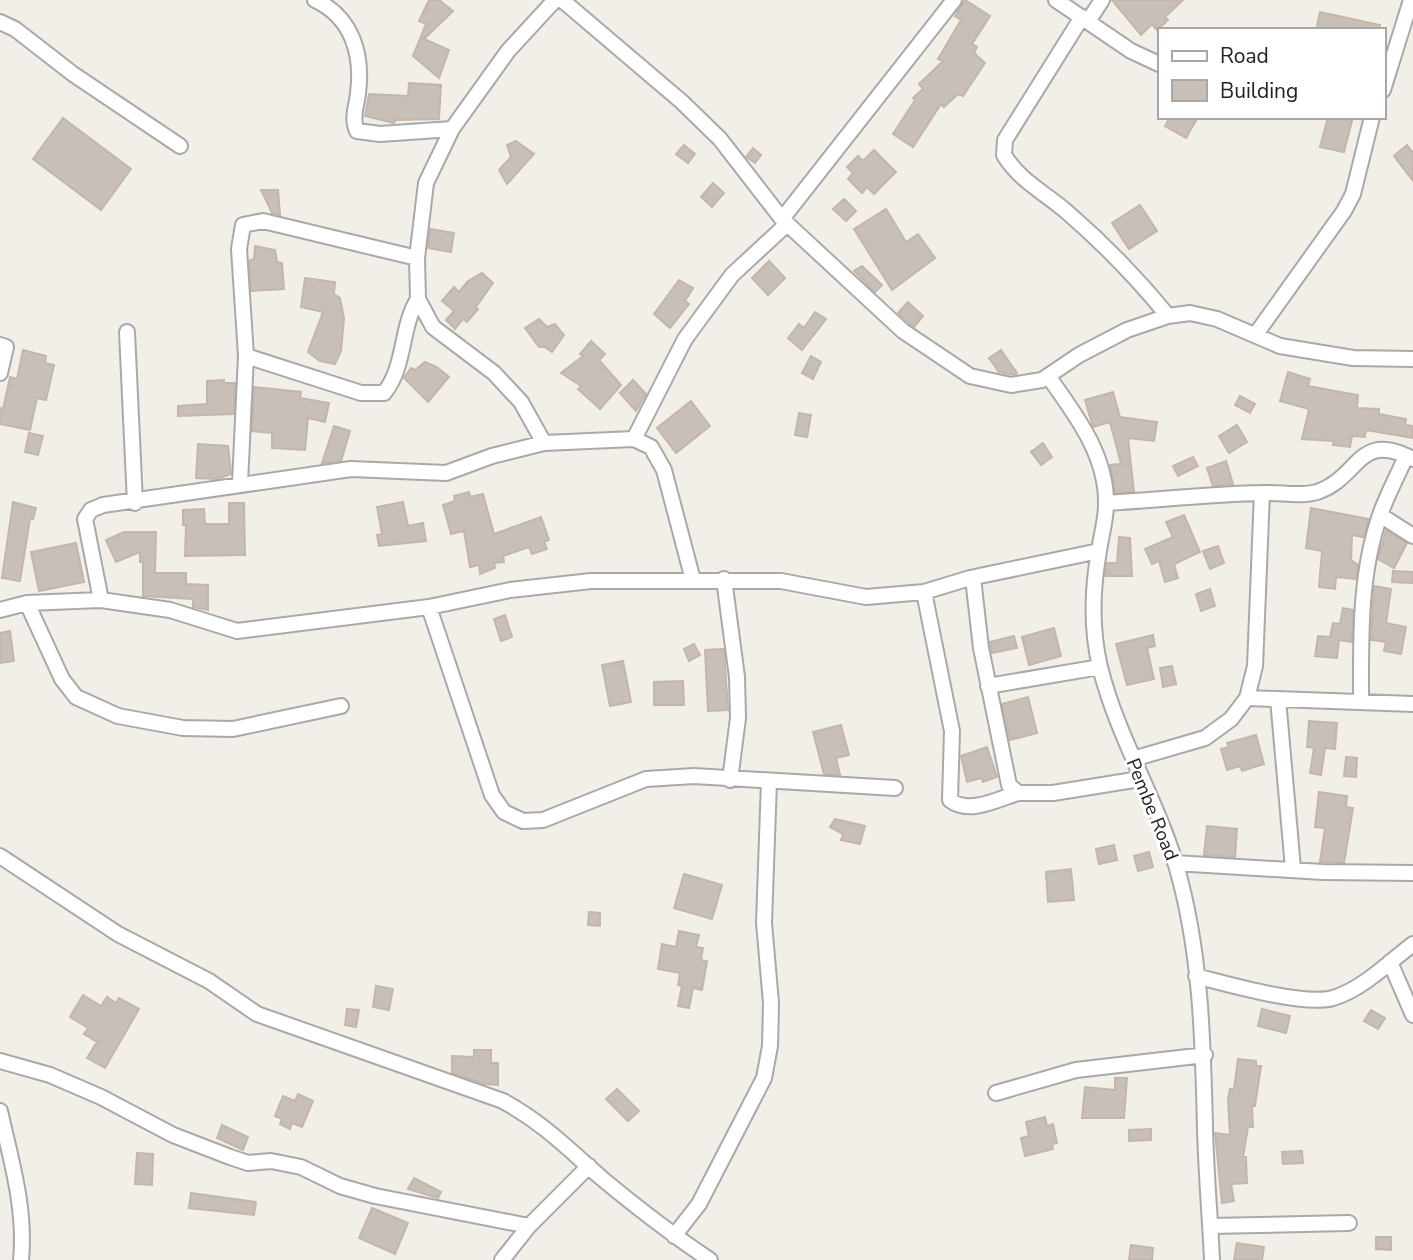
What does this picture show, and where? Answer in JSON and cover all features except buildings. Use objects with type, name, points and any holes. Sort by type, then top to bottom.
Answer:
[{"type":"street","points":[[315,0],[345,23],[356,43],[360,82],[354,117],[357,131],[380,134],[452,129]]},
{"type":"street","points":[[634,439],[685,340],[733,275],[785,221],[954,0]]},
{"type":"street","points":[[1056,0],[1131,51],[1158,64]]},
{"type":"street","points":[[1102,0],[1086,19],[1011,130],[1005,140],[1004,155],[1024,181],[1063,208],[1110,250],[1168,316]]},
{"type":"street","points":[[1385,84],[1411,0]]},
{"type":"street","points":[[246,356],[361,393],[384,393],[398,369],[407,323],[418,299],[417,258],[426,183],[452,129],[508,51],[564,1],[710,130],[785,221],[903,331],[970,376],[1011,385],[1048,376],[1079,355],[1127,330],[1168,316],[1190,313],[1217,319],[1280,346],[1353,358],[1413,359]]},
{"type":"street","points":[[0,22],[15,29],[73,74],[180,146]]},
{"type":"street","points":[[1256,334],[1344,211],[1353,194],[1372,119]]},
{"type":"street","points":[[240,483],[246,356],[239,249],[243,225],[263,221],[417,258]]},
{"type":"street","points":[[418,299],[433,327],[494,373],[521,402],[544,443]]},
{"type":"street","points":[[127,332],[135,503]]},
{"type":"street","points":[[0,345],[6,347],[0,373]]},
{"type":"street","name":"Pembe Road","points":[[1048,376],[1079,418],[1095,452],[1106,503],[1093,614],[1100,667],[1140,779],[1175,863],[1194,947],[1205,1055],[1212,1260]]},
{"type":"street","points":[[102,600],[85,519],[91,509],[103,505],[135,503],[240,483],[351,469],[446,473],[492,456],[544,443],[634,439],[651,447],[664,470],[693,580]]},
{"type":"street","points":[[1106,503],[1262,493],[1314,493],[1338,483],[1372,450],[1386,449],[1410,458],[1380,514],[1362,607],[1361,702]]},
{"type":"street","points":[[1133,759],[1205,738],[1231,719],[1247,698],[1257,645],[1262,493]]},
{"type":"street","points":[[1380,514],[1413,536]]},
{"type":"street","points":[[0,610],[27,603],[102,600],[170,610],[237,631],[429,607],[510,590],[591,581],[781,581],[866,597],[924,592],[973,578],[1099,551]]},
{"type":"street","points":[[973,578],[988,686],[1009,785],[1018,793]]},
{"type":"street","points":[[724,579],[737,677],[738,718],[730,780]]},
{"type":"street","points":[[924,592],[952,731],[950,800],[956,804],[974,807],[1018,793],[1053,793],[1140,779]]},
{"type":"street","points":[[27,603],[62,679],[76,697],[118,716],[183,728],[233,729],[341,706]]},
{"type":"street","points":[[429,607],[492,795],[504,812],[523,821],[543,820],[646,779],[694,776],[895,788]]},
{"type":"street","points":[[988,686],[1100,667]]},
{"type":"street","points":[[1247,698],[1413,704]]},
{"type":"street","points":[[1278,699],[1293,868]]},
{"type":"street","points":[[674,1236],[699,1204],[764,1078],[770,1046],[771,1003],[764,923],[769,781]]},
{"type":"street","points":[[0,856],[118,934],[209,981],[257,1014],[503,1101],[549,1129],[674,1236],[710,1260]]},
{"type":"street","points":[[1175,863],[1293,868],[1323,872],[1413,873]]},
{"type":"street","points":[[1196,976],[1280,996],[1332,998],[1369,979],[1413,944]]},
{"type":"street","points":[[1390,962],[1413,1015]]},
{"type":"street","points":[[996,1093],[1076,1070],[1205,1055]]},
{"type":"street","points":[[0,1061],[50,1075],[91,1092],[173,1135],[248,1163],[271,1161],[301,1167],[340,1186],[375,1196],[529,1226]]},
{"type":"street","points":[[0,1111],[20,1203],[24,1237],[22,1260]]},
{"type":"street","points":[[502,1260],[529,1226],[589,1166]]},
{"type":"street","points":[[1210,1227],[1349,1223]]}]
